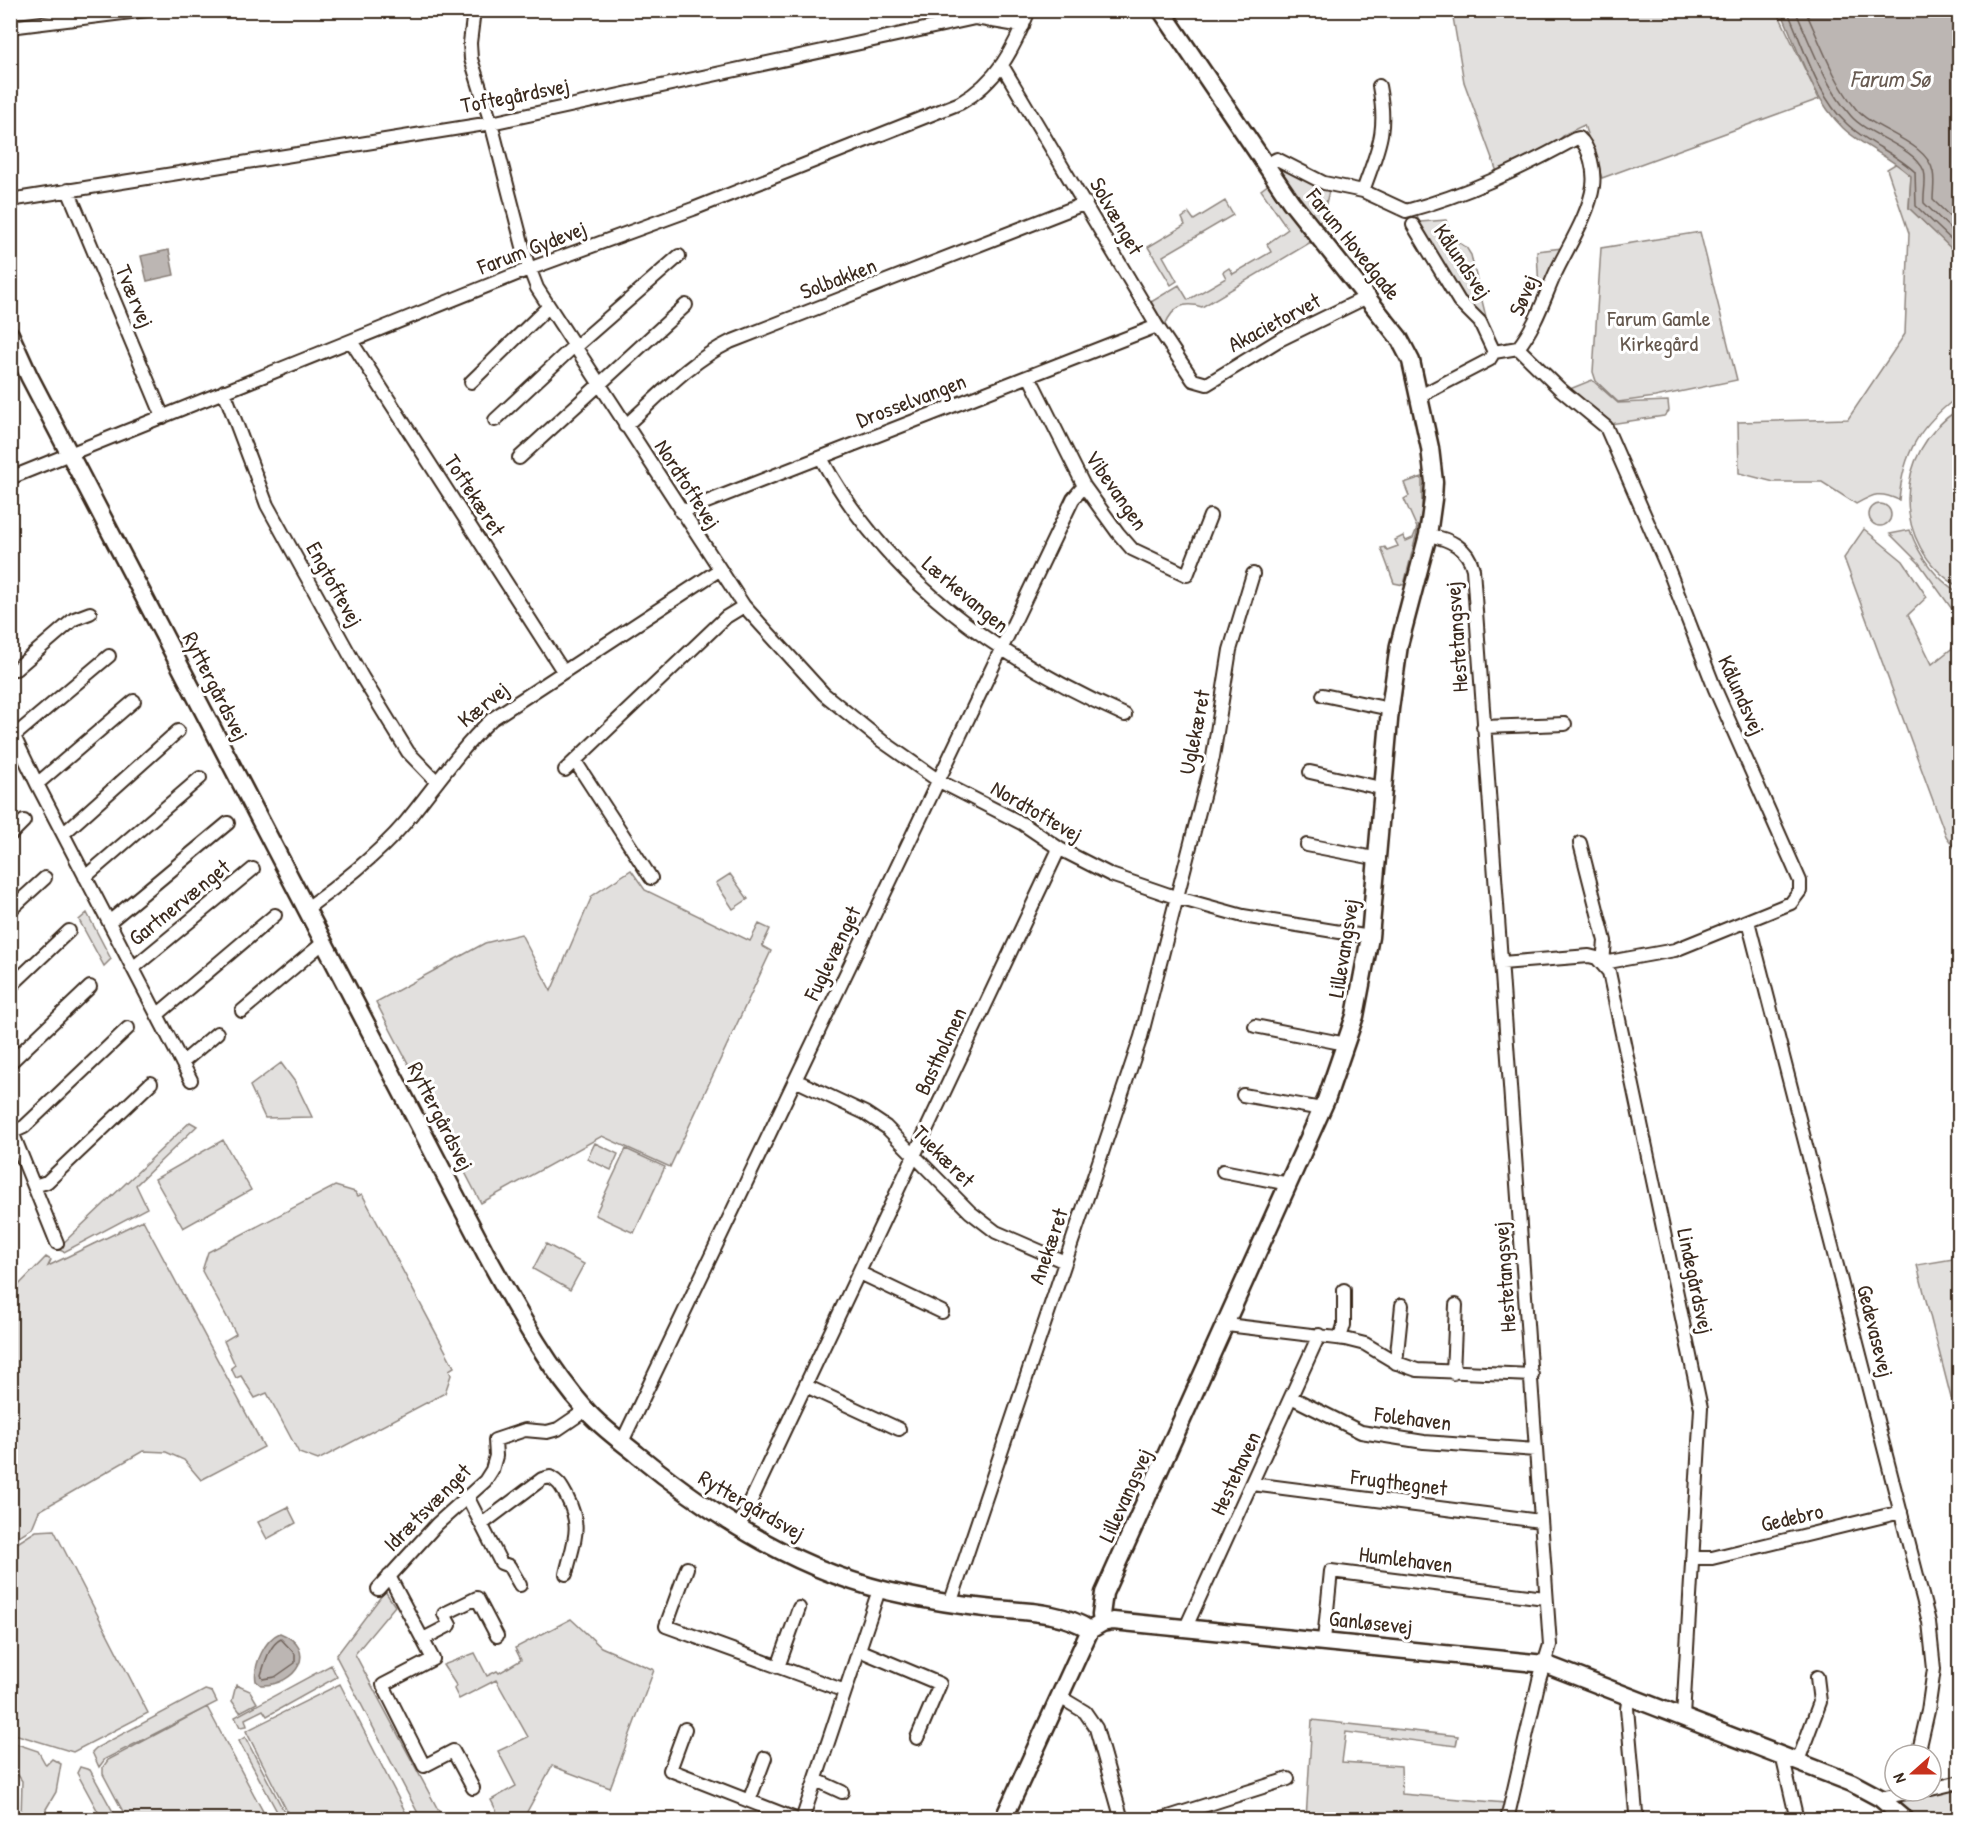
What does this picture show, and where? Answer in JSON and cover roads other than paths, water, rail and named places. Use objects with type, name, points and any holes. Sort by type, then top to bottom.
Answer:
[{"type":"street","points":[[10,27],[147,10]]},
{"type":"street","name":"Nordtoftevej","points":[[474,10],[470,43],[471,59],[491,123],[529,269],[548,306],[719,570],[744,606],[824,694],[939,781],[1023,824],[1059,849],[1111,875],[1178,898],[1243,916],[1370,937]]},
{"type":"street","name":"Farum Hovedgade","points":[[1161,10],[1291,202],[1369,296],[1404,346],[1420,396],[1434,482],[1428,535]]},
{"type":"street","name":"Farum Gydevej","points":[[10,478],[529,269],[693,209],[960,104],[987,85],[1003,67],[1029,11]]},
{"type":"street","name":"Toftegårdsvej","points":[[10,200],[491,123],[975,18],[1023,26]]},
{"type":"street","name":"Solvænget","points":[[1003,67],[1186,373],[1199,383]]},
{"type":"street","points":[[1363,191],[1385,116],[1379,86]]},
{"type":"street","name":"Søvej","points":[[1406,212],[1485,185],[1575,139],[1579,138],[1587,151],[1593,186],[1538,319],[1518,348],[1494,352],[1489,360],[1420,396]]},
{"type":"street","name":"Kålundsvej","points":[[1267,165],[1277,159],[1324,183],[1363,191],[1406,212]]},
{"type":"street","name":"Tværvej","points":[[68,190],[163,417]]},
{"type":"street","name":"Solbakken","points":[[626,426],[689,368],[708,353],[730,342],[1086,203]]},
{"type":"street","name":"Kålundsvej","points":[[1413,225],[1459,301],[1480,321],[1494,352]]},
{"type":"street","points":[[495,420],[575,346],[679,256]]},
{"type":"street","name":"Akacietorvet","points":[[1199,383],[1207,384],[1279,340],[1369,296]]},
{"type":"street","points":[[519,458],[686,305]]},
{"type":"street","points":[[471,382],[548,306]]},
{"type":"street","name":"Drosselvangen","points":[[681,512],[1157,326]]},
{"type":"street","name":"Ryttergårdsvej","points":[[10,334],[306,909],[524,1321],[586,1410],[689,1496],[738,1528],[806,1562],[879,1590],[950,1604],[1068,1617],[1096,1626]]},
{"type":"street","name":"Toftekæret","points":[[351,341],[563,671]]},
{"type":"street","name":"Kålundsvej","points":[[1518,348],[1560,389],[1606,427],[1669,571],[1715,689],[1800,880],[1800,891],[1791,903],[1675,950],[1650,957],[1603,963]]},
{"type":"street","name":"Vibevangen","points":[[1029,376],[1084,486],[1132,549],[1187,575],[1210,516]]},
{"type":"street","name":"Engtoftevej","points":[[224,391],[267,505],[362,677],[408,752],[437,783]]},
{"type":"street","name":"Lærkevangen","points":[[821,458],[836,486],[872,536],[910,577],[951,613],[1002,651],[1125,715]]},
{"type":"street","name":"Fuglevænget","points":[[622,1442],[1073,499],[1084,486]]},
{"type":"street","name":"Lillevangsvej","points":[[1003,1820],[1096,1626],[1104,1593],[1227,1325],[1322,1109],[1346,1044],[1355,1016],[1370,937],[1379,859],[1390,709],[1399,645],[1428,535]]},
{"type":"street","name":"Hestetangsvej","points":[[1428,535],[1457,545],[1470,557],[1502,963],[1550,1645],[1539,1680],[1507,1820]]},
{"type":"street","name":"Kærvej","points":[[306,909],[330,892],[402,826],[470,740],[492,719],[719,570]]},
{"type":"street","name":"Uglekæret","points":[[1178,898],[1213,757],[1230,650],[1252,574]]},
{"type":"street","points":[[651,878],[570,766],[726,617],[744,606]]},
{"type":"street","points":[[10,669],[16,669],[74,619],[90,613]]},
{"type":"street","name":"Gartnervænget","points":[[109,656],[12,732],[191,1080]]},
{"type":"street","points":[[1323,695],[1390,709]]},
{"type":"street","points":[[37,784],[134,700]]},
{"type":"street","points":[[1483,727],[1565,724]]},
{"type":"street","points":[[63,834],[178,731]]},
{"type":"street","points":[[1310,772],[1385,789]]},
{"type":"street","points":[[85,877],[200,778]]},
{"type":"street","points":[[10,835],[24,821]]},
{"type":"street","name":"Gartnervænget","points":[[109,922],[228,823]]},
{"type":"street","points":[[1502,963],[1589,956],[1603,963],[1605,941],[1581,843]]},
{"type":"street","points":[[1307,845],[1379,859]]},
{"type":"street","name":"Bastholmen","points":[[738,1528],[1059,849]]},
{"type":"street","name":"Gartnervænget","points":[[133,968],[253,869]]},
{"type":"street","points":[[10,910],[45,878]]},
{"type":"street","name":"Anekæret","points":[[950,1604],[1141,1037],[1178,898]]},
{"type":"street","points":[[158,1015],[274,915]]},
{"type":"street","name":"Gedevasevej","points":[[1748,921],[1929,1622],[1934,1668],[1928,1711],[1920,1743]]},
{"type":"street","points":[[10,987],[69,931]]},
{"type":"street","points":[[242,1011],[324,942]]},
{"type":"street","name":"Lindegårdsvej","points":[[1603,963],[1609,972],[1701,1408],[1683,1717]]},
{"type":"street","points":[[10,1063],[90,987]]},
{"type":"street","points":[[1255,1026],[1346,1044]]},
{"type":"street","points":[[57,1243],[11,1129],[24,1127],[128,1028]]},
{"type":"street","points":[[182,1063],[217,1033]]},
{"type":"street","name":"Tuekæret","points":[[795,1080],[865,1113],[886,1127],[970,1212],[996,1232],[1065,1262]]},
{"type":"street","points":[[34,1186],[47,1182],[151,1083]]},
{"type":"street","points":[[1243,1095],[1322,1109]]},
{"type":"street","points":[[1223,1171],[1289,1184]]},
{"type":"street","points":[[860,1273],[942,1312]]},
{"type":"street","points":[[1340,1338],[1344,1325],[1344,1290]]},
{"type":"street","points":[[1396,1363],[1402,1305]]},
{"type":"street","points":[[1453,1373],[1456,1305]]},
{"type":"street","points":[[1227,1325],[1340,1338],[1365,1344],[1396,1363],[1417,1370],[1532,1375]]},
{"type":"street","name":"Hestehaven","points":[[1186,1627],[1293,1398],[1319,1335]]},
{"type":"street","points":[[806,1386],[898,1429]]},
{"type":"street","name":"Folehaven","points":[[1293,1398],[1361,1432],[1424,1442],[1536,1450]]},
{"type":"street","name":"Idrætsvænget","points":[[378,1589],[437,1524],[485,1481],[492,1470],[496,1456],[495,1440],[525,1430],[558,1429],[586,1410]]},
{"type":"street","points":[[482,1524],[542,1479],[550,1477],[558,1481],[577,1518],[577,1529],[566,1574]]},
{"type":"street","name":"Frugthegnet","points":[[1252,1484],[1540,1521]]},
{"type":"street","points":[[467,1496],[501,1563],[509,1566],[520,1585]]},
{"type":"street","name":"Gedebro","points":[[1692,1558],[1712,1558],[1901,1512]]},
{"type":"street","points":[[687,1568],[666,1626],[845,1691]]},
{"type":"street","name":"Humlehaven","points":[[1324,1640],[1331,1571],[1545,1598]]},
{"type":"street","points":[[389,1576],[433,1659],[383,1686],[424,1766],[453,1751],[473,1788]]},
{"type":"street","points":[[685,1729],[670,1770],[800,1820],[816,1780],[879,1590]]},
{"type":"street","points":[[423,1639],[450,1625],[444,1614],[477,1598],[497,1636]]},
{"type":"street","points":[[778,1667],[799,1608]]},
{"type":"street","name":"Ganløsevej","points":[[1096,1626],[1120,1621],[1545,1664],[1790,1758],[1880,1798],[1906,1820]]},
{"type":"street","points":[[859,1650],[940,1684],[917,1738]]},
{"type":"street","points":[[1797,1820],[1790,1758],[1820,1702],[1817,1677]]},
{"type":"street","points":[[1629,1696],[1627,1708],[1636,1813]]},
{"type":"street","points":[[1060,1697],[1084,1712],[1096,1728],[1122,1820]]},
{"type":"street","points":[[749,1801],[765,1758]]},
{"type":"street","points":[[1159,1820],[1288,1779]]},
{"type":"street","points":[[816,1780],[842,1792]]},
{"type":"street","points":[[1943,1786],[1959,1782]]},
{"type":"water","name":"Farum Sø","points":[[1781,11],[1959,11],[1959,256],[1909,208],[1911,176],[1843,128],[1832,116],[1814,88]]},
{"type":"water","points":[[169,250],[174,275],[147,281],[141,256]]},
{"type":"water","points":[[280,1633],[292,1640],[299,1648],[301,1657],[299,1665],[284,1680],[261,1685],[256,1681],[258,1660],[265,1647]]},
{"type":"park label","name":"Farum Gamle Kirkegård","points":[[1659,330]]}]
